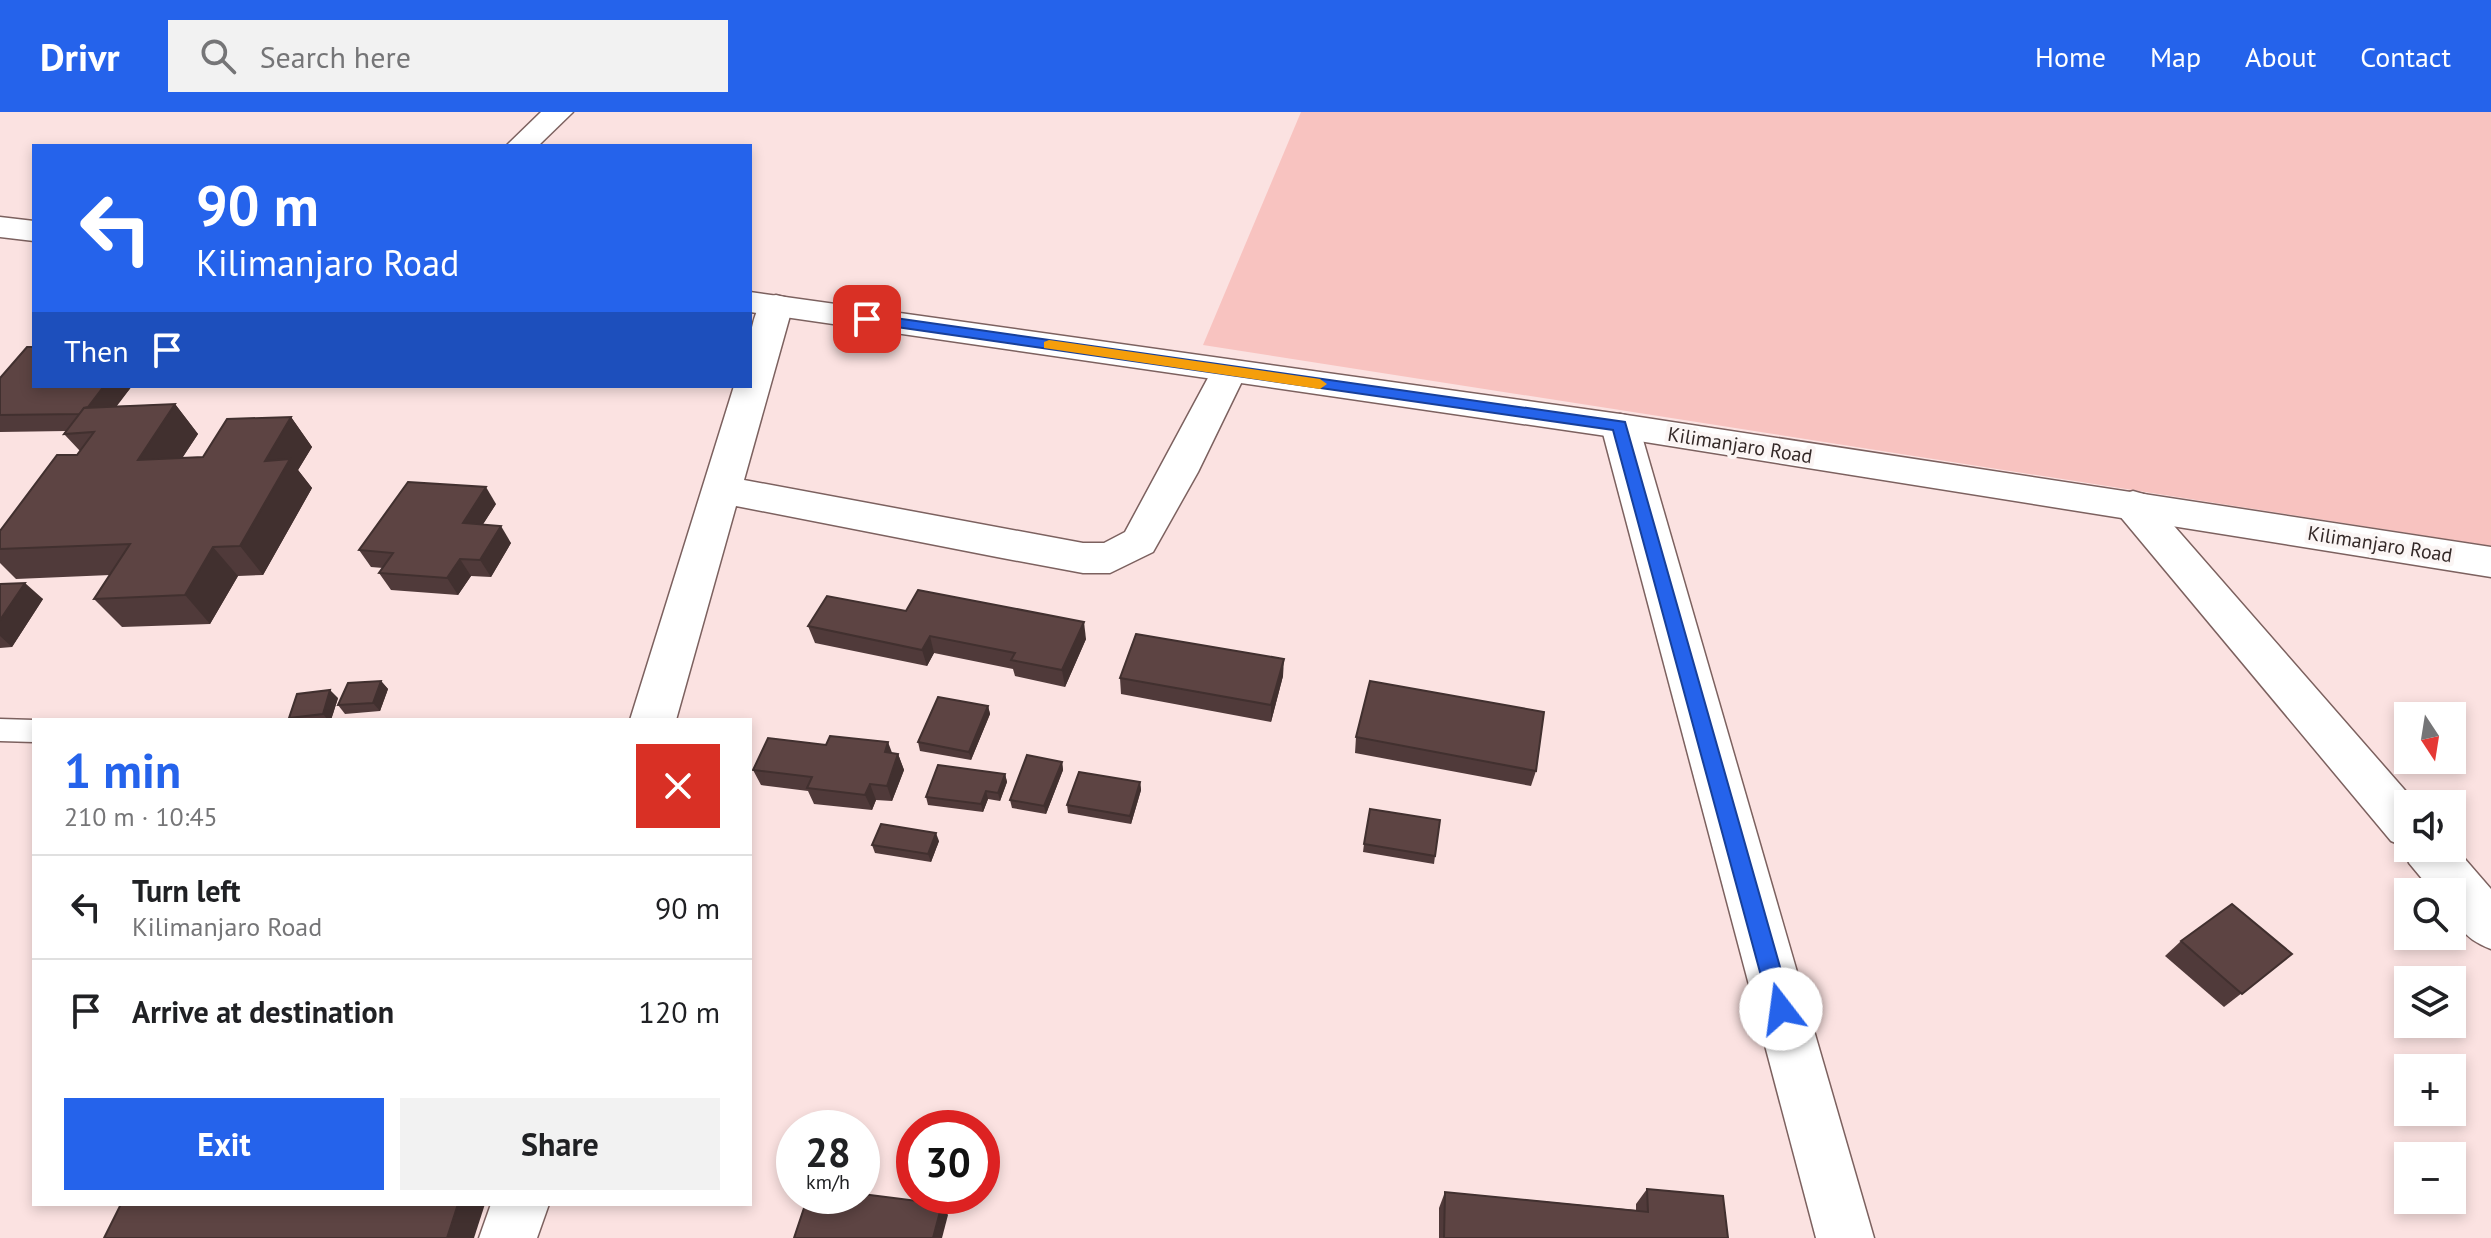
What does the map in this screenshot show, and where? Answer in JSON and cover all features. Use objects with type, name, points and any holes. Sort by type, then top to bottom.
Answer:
[{"type":"street","points":[[523,144],[558,112]]},
{"type":"street","points":[[0,227],[32,231]]},
{"type":"street","points":[[752,352],[763,304]]},
{"type":"street","name":"Kilimanjaro Road","points":[[763,304],[1620,426],[2491,562]]},
{"type":"street","points":[[721,489],[837,514],[1069,556],[1110,558],[1139,542],[1179,472],[1229,371]]},
{"type":"street","points":[[654,718],[721,489],[744,388]]},
{"type":"street","points":[[1620,426],[1845,1238]]},
{"type":"street","points":[[2133,505],[2394,811]]},
{"type":"street","points":[[2438,862],[2491,926]]},
{"type":"street","points":[[508,1238],[519,1206]]},
{"type":"lane","points":[[0,730],[32,731]]},
{"type":"shaded area","points":[[1301,112],[2491,112],[2491,546],[1203,345]]},
{"type":"building","points":[[27,347],[32,347],[32,388],[102,388],[80,414],[0,415],[0,378]]},
{"type":"building","points":[[175,404],[138,460],[203,457],[227,419],[291,417],[265,461],[290,459],[240,546],[213,547],[185,595],[94,599],[130,544],[0,549],[0,531],[57,455],[77,455],[94,432],[64,434],[84,408]]},
{"type":"building","points":[[408,482],[486,487],[463,523],[501,526],[480,560],[460,559],[447,578],[379,573],[393,553],[359,550]]},
{"type":"building","points":[[25,583],[0,620],[0,584]]},
{"type":"building","points":[[918,590],[1084,622],[1062,670],[1011,660],[1015,653],[930,636],[922,650],[808,626],[827,596],[906,611]]},
{"type":"building","points":[[1136,634],[1284,659],[1271,705],[1120,678]]},
{"type":"building","points":[[381,681],[373,703],[338,705],[348,683]]},
{"type":"building","points":[[1370,681],[1544,712],[1536,771],[1356,737]]},
{"type":"building","points":[[330,690],[323,714],[289,718],[297,694]]},
{"type":"building","points":[[938,697],[988,706],[969,752],[918,742]]},
{"type":"building","points":[[830,736],[888,742],[885,752],[898,754],[887,786],[870,784],[865,795],[807,788],[812,777],[753,770],[768,738],[826,745]]},
{"type":"building","points":[[1027,755],[1062,762],[1044,806],[1010,800]]},
{"type":"building","points":[[938,765],[1005,774],[998,793],[986,791],[981,804],[926,797]]},
{"type":"building","points":[[1079,772],[1140,782],[1130,816],[1067,805]]},
{"type":"building","points":[[1370,809],[1440,820],[1435,856],[1364,844]]},
{"type":"building","points":[[881,824],[936,833],[928,854],[872,845]]},
{"type":"building","points":[[2232,904],[2292,954],[2242,994],[2181,941]]},
{"type":"building","points":[[1647,1189],[1723,1196],[1728,1238],[1444,1238],[1445,1192],[1648,1212]]},
{"type":"building","points":[[880,1196],[896,1198],[896,1214],[939,1214],[933,1238],[794,1238],[802,1214],[880,1214]]},
{"type":"building","points":[[120,1206],[457,1206],[447,1238],[104,1238]]},
{"type":"slow traffic","points":[[1049,345],[1320,384]]},
{"type":"route","points":[[867,319],[1620,426],[1781,1009]]}]
